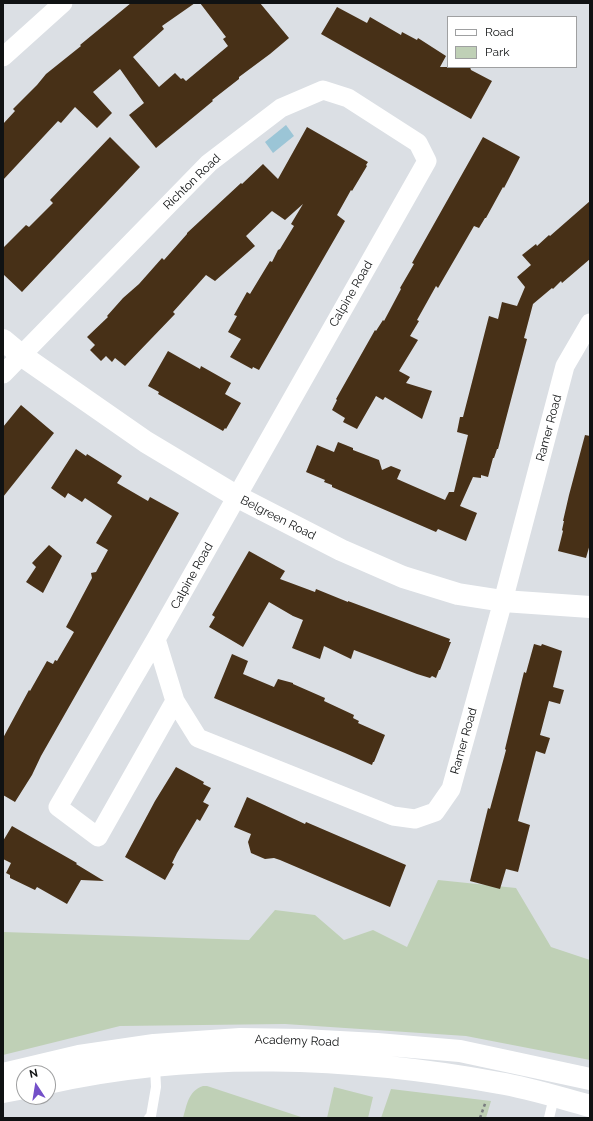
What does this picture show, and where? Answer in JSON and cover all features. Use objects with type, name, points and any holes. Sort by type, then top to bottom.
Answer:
[{"type":"main road","name":"Belgreen Road","points":[[3,340],[21,355],[146,442],[236,496],[341,550],[403,577],[458,594],[504,601],[590,607]]},
{"type":"main road","name":"Academy Road","points":[[3,1074],[79,1056],[154,1045],[240,1039],[377,1044],[460,1051],[590,1079]]},
{"type":"main road","name":"Academy Road","points":[[56,1081],[74,1077],[155,1066],[241,1061],[334,1062],[400,1068],[501,1083],[590,1106]]},
{"type":"main road","points":[[3,1092],[16,1090]]},
{"type":"street","points":[[6,48],[63,3]]},
{"type":"street","name":"Richton Road","points":[[3,374],[208,163],[281,108],[323,90],[348,98],[418,143],[427,161],[425,163]]},
{"type":"street","name":"Calpine Road","points":[[175,700],[98,837],[58,807],[156,639],[425,163]]},
{"type":"street","name":"Ramer Road","points":[[156,639],[175,700],[198,738],[393,816],[415,819],[435,812],[451,789],[504,601],[565,366],[590,322]]},
{"type":"lane","points":[[147,1117],[156,1088],[155,1066]]},
{"type":"lane","points":[[549,1118],[554,1097]]},
{"type":"path","points":[[480,1118],[488,1095]]},
{"type":"green space","points":[[438,880],[516,888],[551,947],[590,960],[590,1060],[466,1036],[285,1024],[120,1026],[3,1055],[3,932],[249,940],[275,910],[315,915],[344,940],[373,930],[407,947]]},
{"type":"green space","points":[[207,1086],[304,1118],[183,1118],[191,1095],[198,1088]]},
{"type":"green space","points":[[334,1087],[373,1097],[368,1118],[327,1118]]},
{"type":"green space","points":[[391,1089],[491,1101],[486,1118],[381,1118]]},
{"type":"water","points":[[286,125],[294,136],[273,153],[265,142]]},
{"type":"building","points":[[131,3],[195,3],[162,26],[164,29],[133,57],[159,87],[175,73],[181,79],[183,78],[186,81],[228,46],[223,39],[226,37],[200,3],[260,3],[289,38],[239,77],[239,79],[156,148],[129,115],[144,103],[120,69],[93,92],[112,113],[97,128],[75,107],[61,123],[58,121],[3,180],[3,124],[15,111],[13,109],[46,74]]},
{"type":"building","points":[[337,7],[367,23],[370,17],[401,35],[402,32],[417,40],[418,38],[446,56],[440,67],[470,68],[471,70],[492,81],[471,119],[321,34]]},
{"type":"building","points":[[307,127],[368,162],[337,215],[345,221],[259,370],[253,367],[252,369],[230,357],[241,339],[228,332],[237,316],[234,315],[247,292],[250,294],[270,261],[272,262],[294,226],[291,224],[303,204],[285,220],[272,211],[246,236],[255,246],[215,281],[206,275],[173,312],[175,314],[125,366],[115,358],[112,362],[106,356],[101,361],[90,350],[95,345],[87,337],[108,317],[107,316],[123,298],[139,284],[162,258],[164,260],[187,233],[263,164],[278,179]]},
{"type":"building","points":[[110,137],[140,167],[22,292],[3,274],[3,248],[26,225],[29,227],[53,203],[50,200]]},
{"type":"building","points":[[483,137],[520,157],[486,218],[479,228],[474,226],[438,288],[436,286],[410,336],[418,340],[399,371],[410,377],[406,383],[432,391],[422,419],[385,397],[383,400],[376,396],[357,429],[343,422],[345,418],[332,410],[337,400],[336,399],[375,330],[376,331],[383,320],[384,321],[401,289],[400,288],[414,264],[412,263]]},
{"type":"building","points":[[590,201],[590,259],[562,283],[561,281],[533,304],[524,338],[527,339],[498,449],[493,458],[488,477],[481,475],[481,478],[473,477],[460,506],[477,513],[466,541],[438,529],[436,532],[332,487],[332,485],[324,482],[325,480],[306,472],[317,445],[334,452],[338,442],[353,448],[353,450],[379,460],[382,470],[391,466],[401,470],[397,479],[445,500],[449,492],[454,492],[468,435],[457,432],[460,417],[463,417],[489,316],[498,319],[502,302],[517,306],[525,287],[517,277],[531,265],[522,255],[536,244],[537,246],[549,235],[550,236]]},
{"type":"building","points":[[168,351],[200,369],[201,366],[231,383],[225,394],[241,403],[226,429],[225,428],[223,431],[158,394],[159,392],[148,386]]},
{"type":"building","points":[[21,405],[54,433],[3,497],[3,427]]},
{"type":"building","points":[[585,435],[590,436],[590,544],[586,558],[558,551],[569,495]]},
{"type":"building","points":[[76,449],[86,456],[87,454],[122,476],[117,483],[148,501],[150,497],[179,513],[41,756],[32,775],[15,802],[3,795],[3,738],[29,690],[30,691],[47,661],[53,664],[55,660],[57,661],[74,632],[66,627],[92,578],[91,573],[96,572],[108,550],[96,543],[112,516],[85,498],[82,502],[68,493],[65,498],[51,488]]},
{"type":"building","points":[[49,545],[62,556],[43,593],[26,582],[36,567],[32,563]]},
{"type":"building","points":[[249,551],[285,571],[280,579],[315,592],[316,589],[450,639],[449,642],[451,642],[436,678],[432,676],[430,678],[417,674],[354,650],[351,659],[324,646],[320,659],[292,648],[303,620],[269,602],[243,647],[209,627],[215,617],[212,615]]},
{"type":"building","points":[[534,644],[541,646],[542,644],[562,651],[553,687],[564,690],[560,704],[549,701],[540,735],[550,738],[545,754],[536,751],[522,805],[518,821],[530,825],[518,872],[506,869],[500,889],[470,881],[488,808],[490,809],[506,750],[524,672],[526,673]]},
{"type":"building","points":[[232,654],[248,661],[243,674],[274,687],[278,679],[293,683],[325,698],[324,701],[354,715],[353,718],[359,721],[358,723],[385,735],[372,765],[214,698]]},
{"type":"building","points":[[176,767],[204,782],[203,784],[211,788],[203,802],[209,805],[200,821],[197,819],[177,853],[172,863],[174,864],[165,880],[125,857],[155,801]]},
{"type":"building","points":[[247,797],[305,824],[306,822],[406,865],[390,907],[280,860],[274,858],[265,859],[251,853],[248,842],[251,834],[234,827]]},
{"type":"building","points":[[12,826],[77,863],[76,864],[104,881],[81,880],[67,904],[37,887],[35,890],[10,878],[10,875],[6,873],[11,863],[3,859],[3,841]]}]
